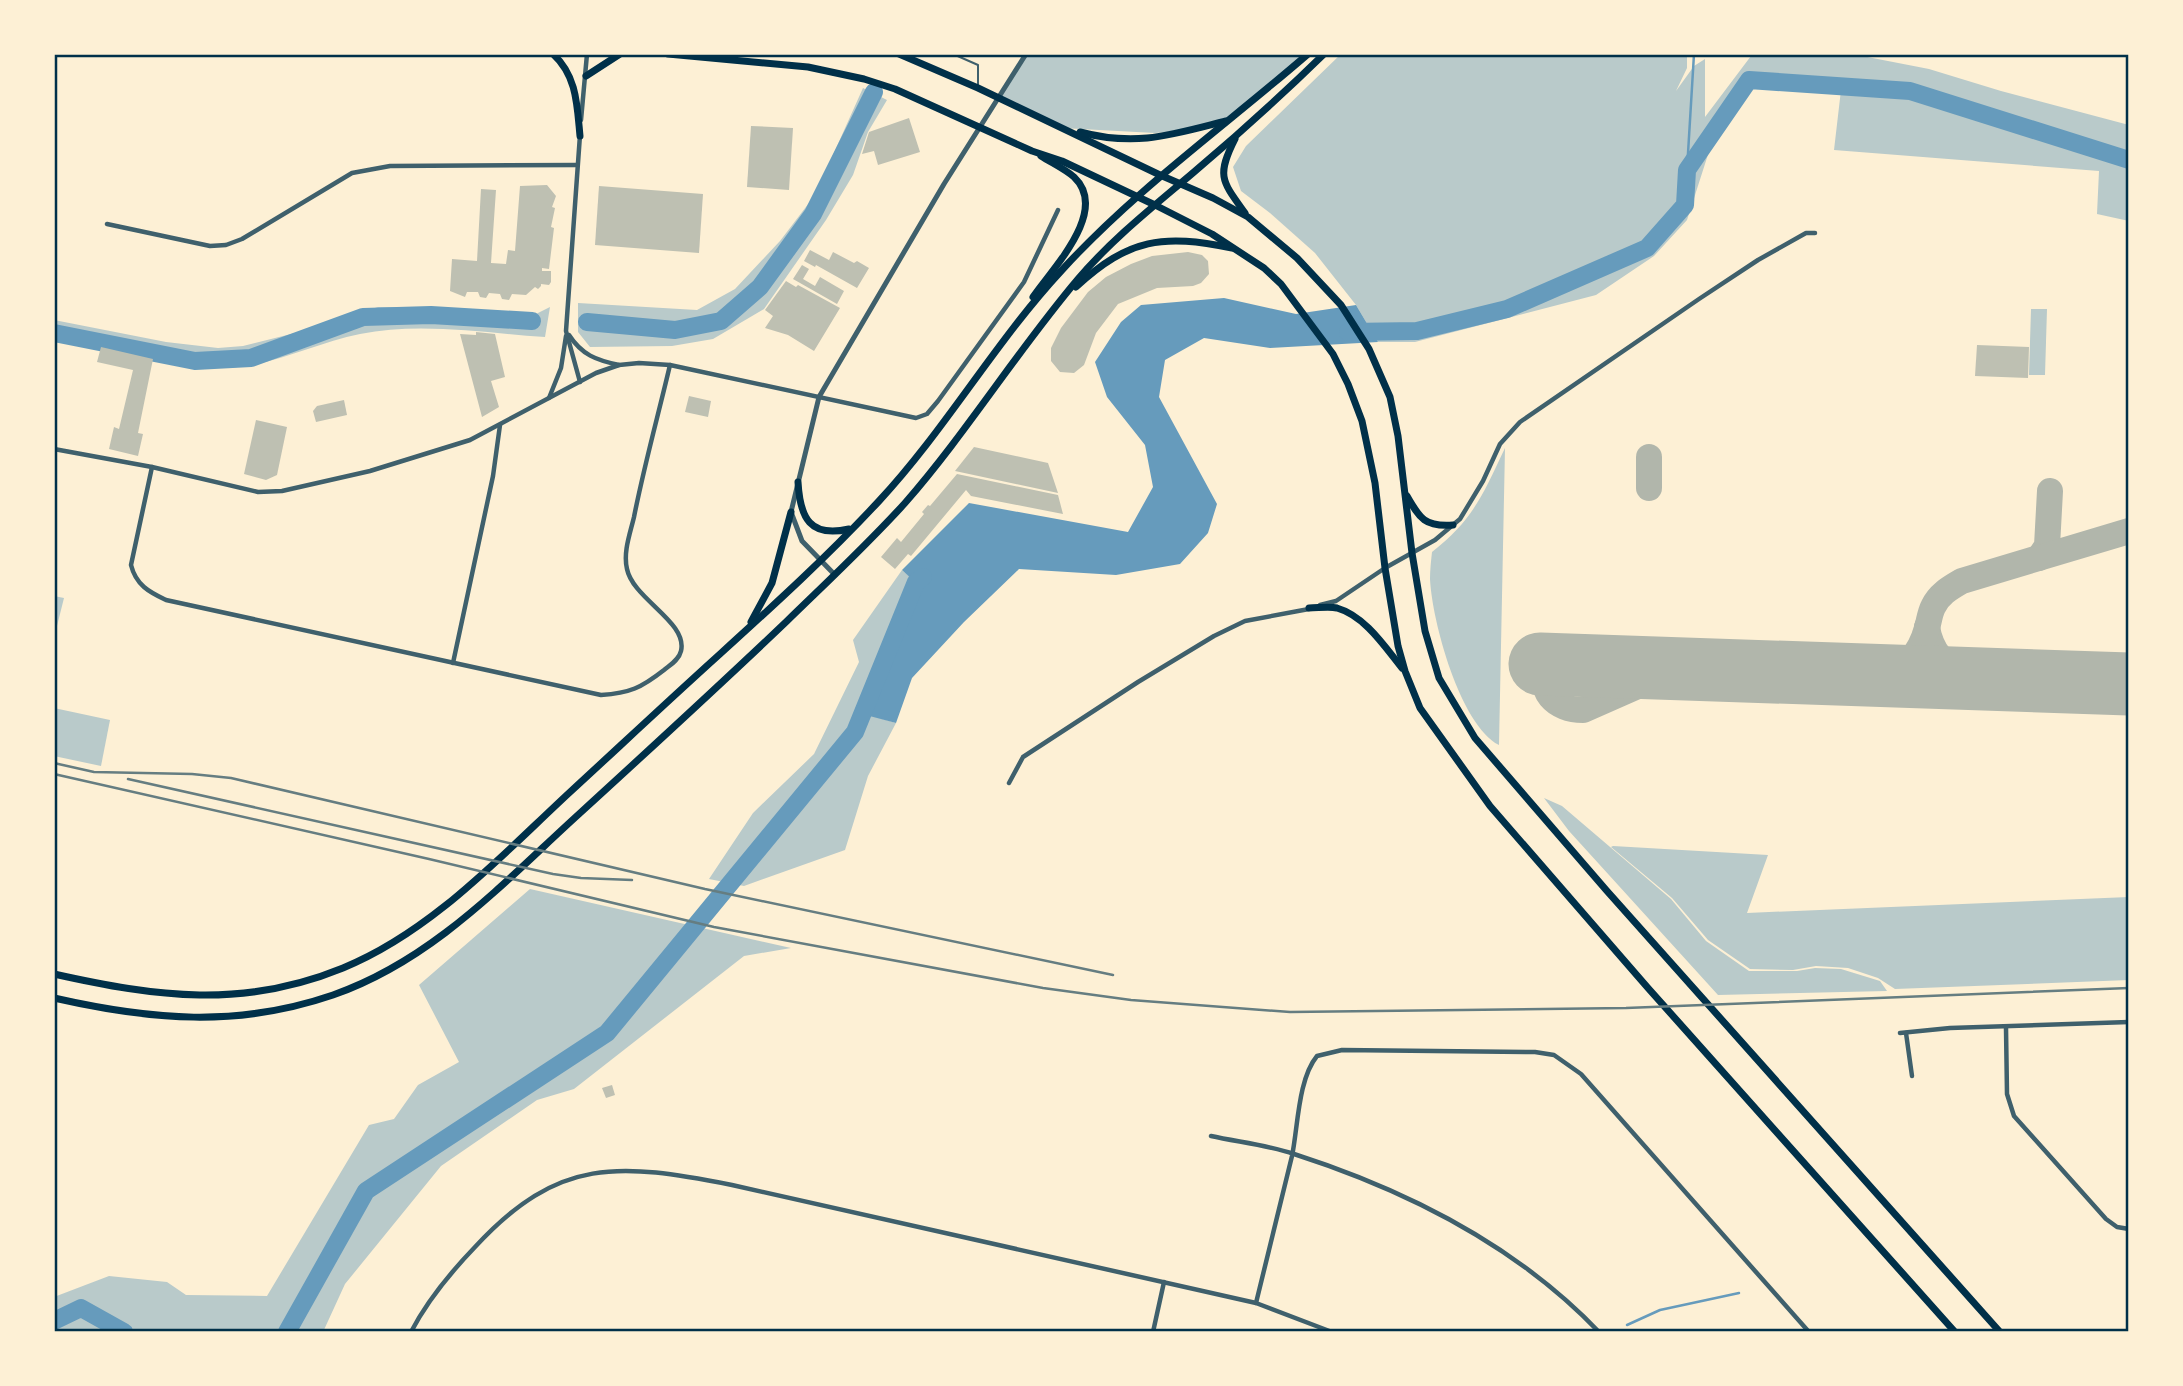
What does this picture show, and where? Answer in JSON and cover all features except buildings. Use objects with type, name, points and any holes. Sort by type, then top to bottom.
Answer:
[{"type":"main road","points":[[553,54],[564,64],[571,77],[580,136]]},
{"type":"main road","points":[[586,76],[621,54]]},
{"type":"main road","points":[[54,974],[159,994],[230,995],[271,990],[330,973],[369,956],[418,926],[471,883],[745,631],[852,528],[910,466],[1079,233],[1084,220],[1084,196],[1075,178],[1032,151],[980,126],[895,89],[863,79],[808,67],[668,54]]},
{"type":"main road","points":[[899,54],[978,88],[1248,217],[1297,258],[1341,305],[1369,349],[1390,397],[1395,416],[1419,601],[1432,660],[1448,696],[1475,738],[1690,986],[2000,1332]]},
{"type":"main road","points":[[990,358],[1061,270],[1136,196],[1308,54]]},
{"type":"main road","points":[[54,998],[117,1012],[168,1017],[225,1018],[275,1011],[331,995],[387,971],[439,939],[493,895],[678,726],[835,575],[904,504],[1055,307],[1104,251],[1237,136],[1324,54]]},
{"type":"main road","points":[[1062,128],[1107,138],[1153,139],[1230,120]]},
{"type":"main road","points":[[1237,136],[1223,166],[1224,183],[1248,217]]},
{"type":"main road","points":[[1032,151],[1062,160],[1156,205],[1240,250],[1264,268],[1298,307],[1333,354],[1348,384],[1366,436],[1385,568],[1405,671],[1420,708],[1470,779],[1648,988],[1955,1332]]},
{"type":"main road","points":[[1055,307],[1107,262],[1135,248],[1165,240],[1194,241],[1240,250]]},
{"type":"main road","points":[[798,482],[801,512],[816,529],[835,532],[852,528]]},
{"type":"main road","points":[[1405,493],[1424,521],[1437,526],[1453,525]]},
{"type":"main road","points":[[745,631],[772,583],[791,512]]},
{"type":"main road","points":[[1309,608],[1335,607],[1358,620],[1373,632],[1405,671]]},
{"type":"street","points":[[549,400],[561,368],[566,331],[587,54]]},
{"type":"street","points":[[835,575],[802,541],[791,512],[819,397],[980,126],[1026,54]]},
{"type":"street","points":[[107,224],[221,246],[242,239],[339,179],[360,171],[390,166],[577,165]]},
{"type":"street","points":[[54,449],[152,467],[258,492],[282,491],[370,471],[443,450],[500,425],[596,373],[619,365],[639,363],[670,366],[916,418],[927,414],[1024,282],[1058,210]]},
{"type":"street","points":[[1009,783],[1023,757],[1214,636],[1245,621],[1336,601],[1385,568],[1435,540],[1468,509],[1500,444],[1520,422],[1758,260],[1806,233],[1815,233]]},
{"type":"street","points":[[566,331],[587,355],[619,365]]},
{"type":"street","points":[[566,331],[580,382]]},
{"type":"street","points":[[152,467],[131,565],[133,573],[146,591],[166,600],[601,695],[623,693],[645,685],[654,678],[680,656],[682,647],[677,630],[635,588],[627,572],[625,556],[670,366]]},
{"type":"street","points":[[453,663],[493,476],[500,425]]},
{"type":"street","points":[[1912,1076],[1903,1033],[1950,1028],[2129,1022]]},
{"type":"street","points":[[2006,1028],[2007,1094],[2014,1116],[2106,1219],[2117,1227],[2129,1229]]},
{"type":"street","points":[[1255,1304],[1292,1153],[1309,1069],[1317,1056],[1342,1049],[1518,1051],[1554,1055],[1581,1074],[1809,1332]]},
{"type":"street","points":[[1211,1136],[1292,1153],[1401,1195],[1447,1218],[1520,1263],[1575,1306],[1599,1332]]},
{"type":"street","points":[[411,1332],[453,1270],[518,1205],[553,1185],[578,1176],[602,1172],[659,1172],[1164,1282],[1255,1304],[1332,1332]]},
{"type":"street","points":[[1153,1332],[1164,1282]]},
{"type":"lane","points":[[953,54],[978,65],[978,88]]},
{"type":"shaded area","points":[[1026,54],[1308,54],[1230,120],[1190,130],[1155,133],[1062,128],[998,99]]},
{"type":"shaded area","points":[[1341,54],[1687,54],[1687,68],[1676,91],[1694,66],[1705,59],[1705,117],[1751,56],[1852,54],[1929,69],[2129,125],[2129,221],[2097,214],[2099,171],[1834,150],[1841,90],[1753,82],[1729,112],[1713,139],[1687,220],[1654,256],[1596,295],[1415,342],[1378,342],[1356,305],[1315,253],[1241,191],[1233,167],[1246,146]]},
{"type":"shaded area","points":[[863,88],[887,100],[868,132],[853,175],[826,220],[764,309],[713,339],[672,346],[590,347],[578,332],[578,303],[697,310],[735,289],[780,241],[815,195]]},
{"type":"shaded area","points":[[378,307],[534,315],[550,307],[545,337],[429,329],[383,331],[343,338],[277,359],[226,368],[183,365],[97,345],[54,340],[54,320],[166,342],[218,348],[243,346],[303,331]]},
{"type":"shaded area","points":[[2031,309],[2047,309],[2045,375],[2029,375]]},
{"type":"shaded area","points":[[1505,448],[1499,745],[1485,734],[1472,717],[1461,695],[1442,645],[1430,576],[1432,552],[1468,517]]},
{"type":"shaded area","points":[[902,570],[916,582],[863,713],[896,723],[868,776],[845,850],[744,886],[709,879],[753,813],[814,754],[859,662],[853,640]]},
{"type":"shaded area","points":[[54,596],[64,598],[54,638]]},
{"type":"shaded area","points":[[54,708],[110,720],[101,766],[54,756]]},
{"type":"shaded area","points":[[1544,798],[1562,806],[1671,899],[1706,941],[1749,971],[1841,969],[1880,981],[1887,991],[1718,995],[1569,831]]},
{"type":"shaded area","points":[[1611,847],[1768,855],[1747,913],[2129,897],[2129,980],[1895,989],[1878,978],[1848,968],[1816,966],[1793,970],[1750,969],[1708,940],[1672,898]]},
{"type":"shaded area","points":[[530,889],[791,948],[744,956],[574,1089],[537,1100],[441,1166],[345,1284],[323,1332],[54,1332],[54,1297],[109,1276],[167,1282],[186,1295],[267,1296],[369,1125],[394,1119],[418,1085],[459,1062],[419,985]]},
{"type":"water","points":[[1224,298],[1296,314],[1356,305],[1378,342],[1270,348],[1204,338],[1165,360],[1159,397],[1217,504],[1208,533],[1180,564],[1116,575],[1019,569],[964,622],[912,678],[896,723],[862,714],[915,582],[902,570],[969,503],[1128,532],[1153,487],[1145,445],[1107,397],[1095,362],[1121,322],[1141,305]]},
{"type":"waterway","points":[[1687,170],[1694,54]]},
{"type":"waterway","points":[[1348,332],[1417,331],[1507,309],[1647,248],[1685,205],[1687,170],[1749,80],[1910,91],[2129,160]]},
{"type":"waterway","points":[[587,322],[675,330],[721,321],[760,287],[813,214],[874,92]]},
{"type":"waterway","points":[[54,333],[195,361],[251,358],[363,317],[431,315],[532,321]]},
{"type":"waterway","points":[[287,1332],[366,1191],[607,1033],[855,732],[916,582],[923,577]]},
{"type":"waterway","points":[[1627,1325],[1660,1310],[1739,1293]]},
{"type":"waterway","points":[[54,1321],[81,1308],[124,1332]]},
{"type":"taxiway","points":[[1649,457],[1649,488]]},
{"type":"taxiway","points":[[2039,558],[2047,546],[2050,491]]},
{"type":"taxiway","points":[[1878,675],[1897,669],[1916,653],[1924,638],[1935,602],[1962,581],[2129,531]]},
{"type":"taxiway","points":[[1927,627],[1940,658],[1968,678]]},
{"type":"taxiway","points":[[1552,664],[1545,683],[1551,697],[1564,707],[1583,710],[1676,669]]},
{"type":"runway","points":[[1540,664],[2129,684]]},
{"type":"railway","points":[[54,763],[94,772],[192,774],[231,778],[705,889],[1113,975]]},
{"type":"railway","points":[[54,774],[714,927],[1043,988],[1131,1000],[1290,1012],[1626,1008],[2129,988]]},
{"type":"railway","points":[[128,779],[553,874],[632,880]]}]
